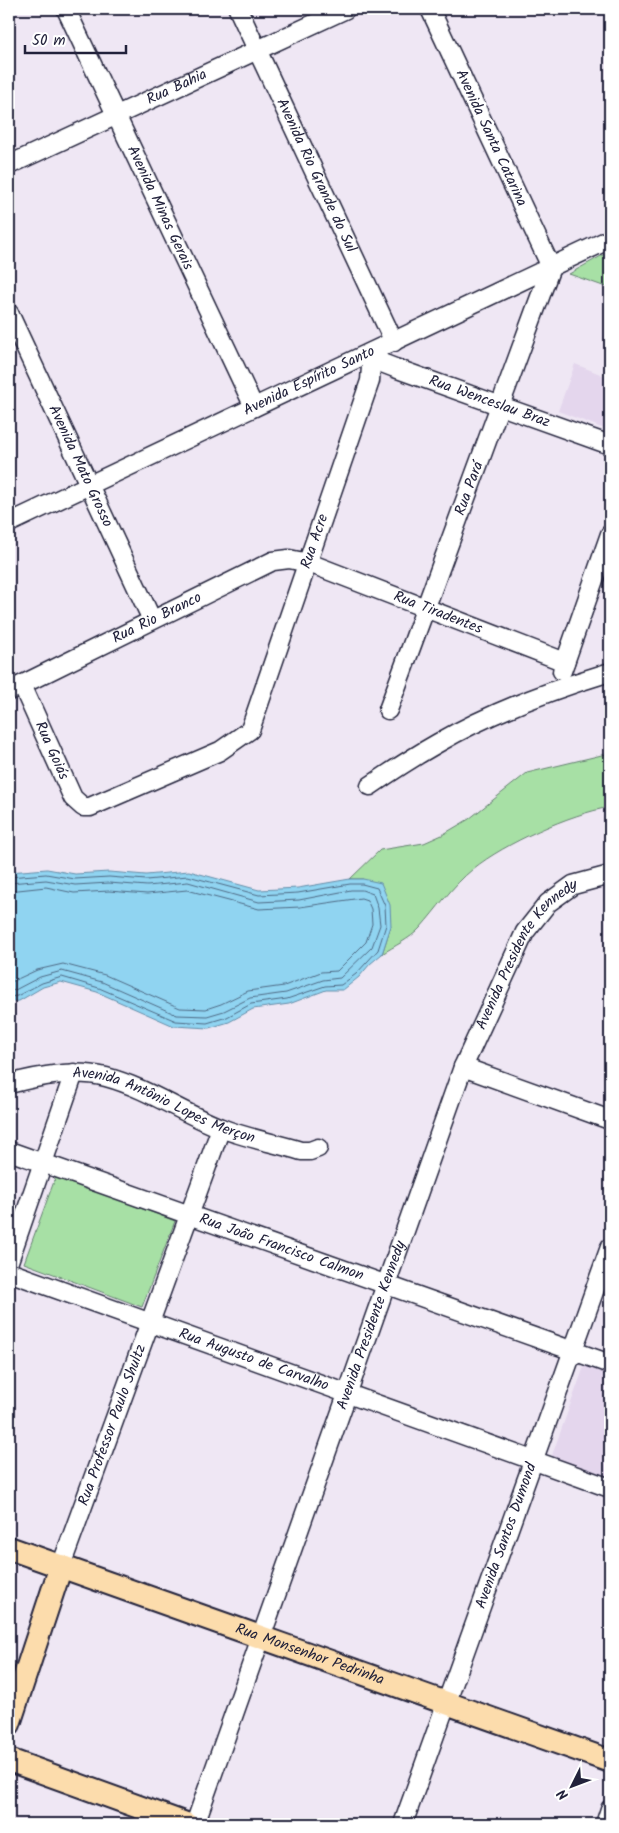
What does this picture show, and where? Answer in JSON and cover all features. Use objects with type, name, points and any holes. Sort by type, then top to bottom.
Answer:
[{"type":"main road","name":"Rua Monsenhor Pedrinha","points":[[9,1548],[610,1761]]},
{"type":"main road","name":"Rua Professor Paulo Shultz","points":[[9,1724],[61,1566]]},
{"type":"main road","points":[[9,1760],[186,1824]]},
{"type":"street","name":"Avenida Minas Gerais","points":[[66,9],[254,407]]},
{"type":"street","name":"Avenida Rio Grande do Sul","points":[[238,9],[394,342]]},
{"type":"street","name":"Rua Bahia","points":[[9,165],[346,9]]},
{"type":"street","name":"Avenida Santa Catarina","points":[[430,9],[551,267]]},
{"type":"street","name":"Avenida Espírito Santo","points":[[9,523],[610,239]]},
{"type":"street","name":"Rua Pará","points":[[388,710],[551,267]]},
{"type":"street","name":"Avenida Mato Grosso","points":[[9,313],[152,620]]},
{"type":"street","name":"Rua Wenceslau Braz","points":[[372,352],[382,363],[610,445]]},
{"type":"street","name":"Rua Acre","points":[[90,807],[220,751],[250,730],[370,381],[372,352]]},
{"type":"street","points":[[556,688],[610,534]]},
{"type":"street","name":"Rua Rio Branco","points":[[15,688],[273,561],[289,559],[309,563]]},
{"type":"street","name":"Rua Tiradentes","points":[[309,563],[565,662]]},
{"type":"street","points":[[370,786],[438,742],[556,688],[610,672]]},
{"type":"street","name":"Rua Goiás","points":[[15,688],[72,798],[83,807],[90,807]]},
{"type":"street","name":"Avenida Presidente Kennedy","points":[[195,1824],[463,1067],[525,932],[548,903],[573,885],[610,875]]},
{"type":"street","points":[[463,1067],[610,1120]]},
{"type":"street","points":[[9,1261],[74,1073]]},
{"type":"street","name":"Avenida Antônio Lopes Merçon","points":[[9,1084],[39,1076],[74,1073],[106,1077],[221,1128],[301,1151],[310,1151],[318,1148]]},
{"type":"street","name":"Rua Professor Paulo Shultz","points":[[61,1566],[221,1128]]},
{"type":"street","name":"Rua João Francisco Calmon","points":[[9,1151],[610,1364]]},
{"type":"street","name":"Avenida Santos Dumond","points":[[403,1824],[610,1247]]},
{"type":"street","name":"Rua Augusto de Carvalho","points":[[9,1272],[610,1488]]},
{"type":"street","points":[[605,1824],[610,1809]]},
{"type":"shaded area","points":[[575,364],[610,378],[610,431],[558,411]]},
{"type":"shaded area","points":[[585,1364],[610,1373],[610,1479],[551,1458]]},
{"type":"green space","points":[[610,251],[610,274],[606,287],[569,274]]},
{"type":"green space","points":[[610,753],[610,807],[576,816],[538,831],[486,859],[458,883],[416,932],[382,954],[391,926],[363,879],[350,879],[380,850],[424,843],[442,835],[469,819],[527,773]]},
{"type":"green space","points":[[56,1176],[175,1221],[142,1307],[24,1263]]},
{"type":"water","points":[[47,869],[75,874],[109,872],[146,875],[189,871],[259,890],[298,888],[350,879],[363,879],[381,883],[390,905],[391,926],[382,954],[343,990],[326,990],[289,1004],[253,1009],[229,1022],[209,1028],[174,1026],[97,992],[61,982],[43,987],[19,1001],[9,1002],[9,872]]}]
